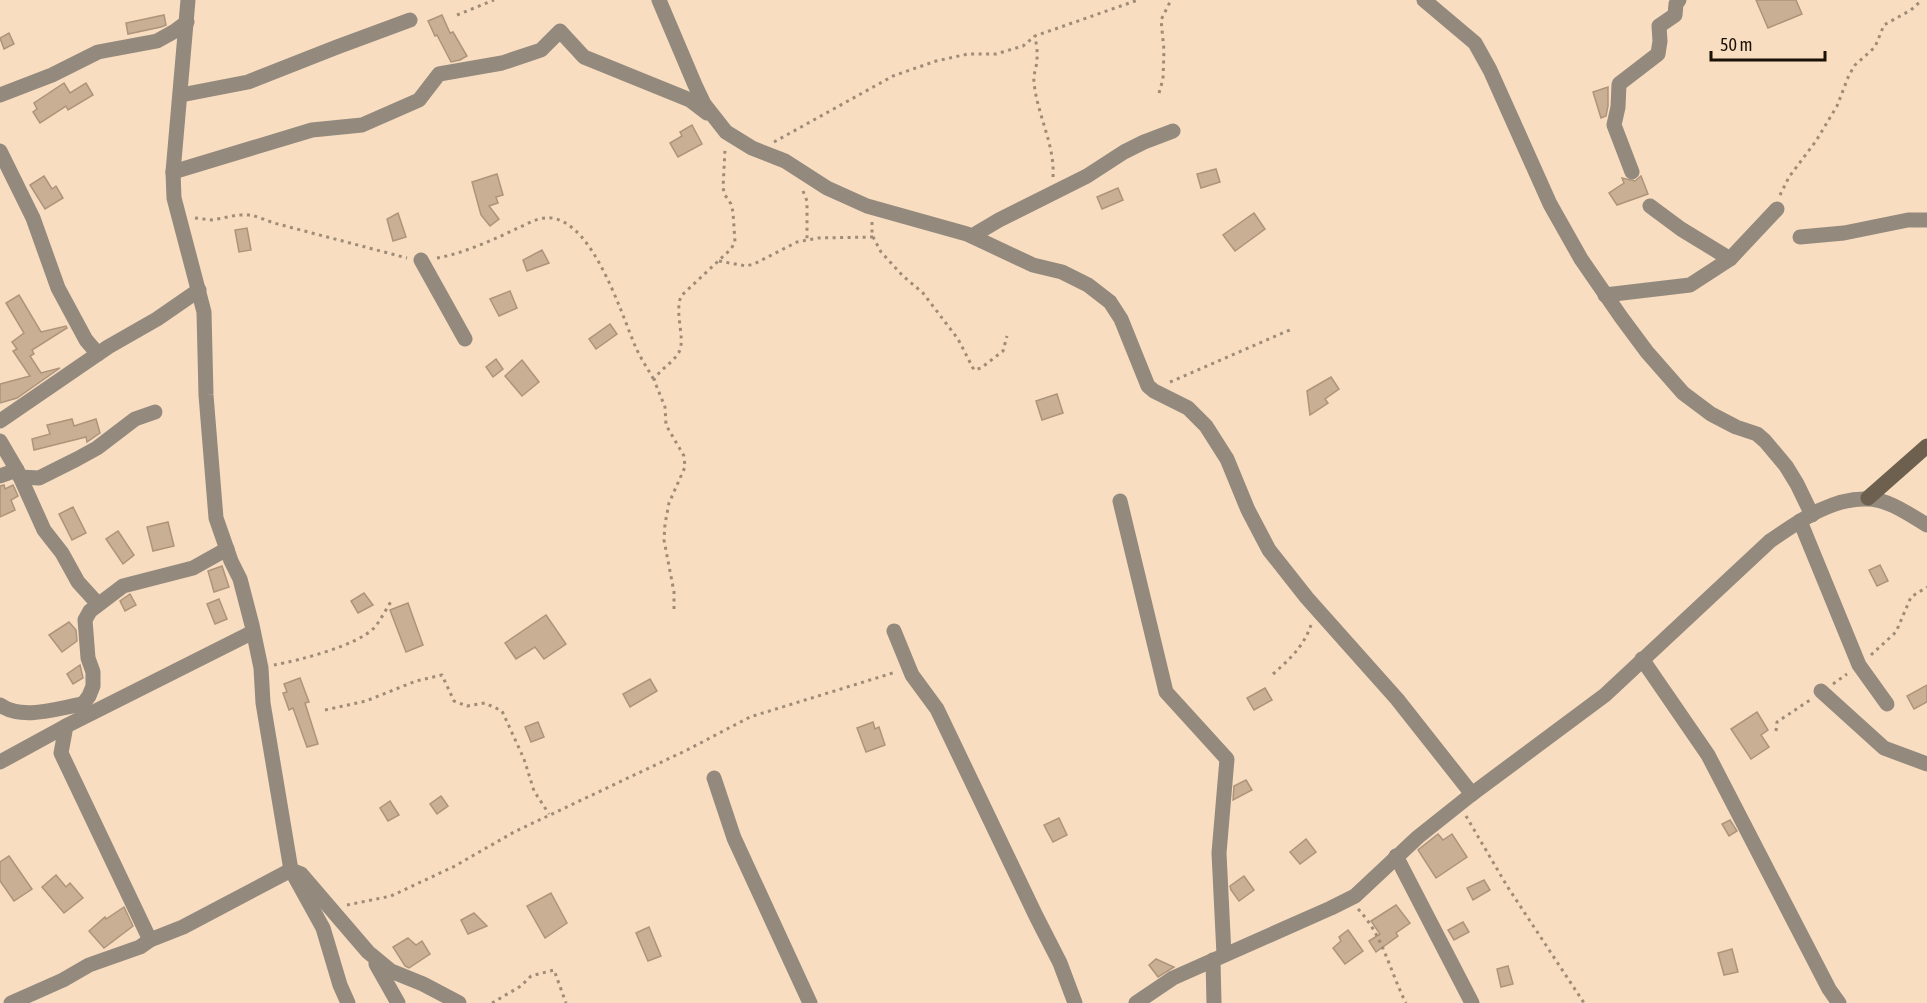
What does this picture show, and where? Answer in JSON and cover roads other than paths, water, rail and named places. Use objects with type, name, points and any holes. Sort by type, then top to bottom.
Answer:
[{"type":"street","points":[[188,0],[173,172],[174,198],[204,312],[206,395],[213,500],[216,518],[240,579],[261,668],[263,703],[291,870],[323,928],[340,985],[348,1003]]},
{"type":"street","points":[[659,0],[695,85],[724,130],[792,165],[827,188],[875,208],[972,236],[1033,265],[1062,272],[1088,285],[1105,297],[1121,319],[1146,382],[1151,389],[1188,408],[1206,426],[1227,459],[1248,510],[1265,543],[1311,603],[1397,699],[1472,794]]},
{"type":"street","points":[[1424,0],[1475,43],[1490,70],[1550,204],[1581,259],[1647,352],[1683,393],[1711,414],[1736,427],[1757,434],[1786,466],[1797,484],[1806,518],[1859,665],[1887,704]]},
{"type":"street","points":[[1632,172],[1614,125],[1618,107],[1618,84],[1658,54],[1659,26],[1675,15],[1676,4],[1679,0]]},
{"type":"street","points":[[181,94],[248,82],[337,46],[410,20]]},
{"type":"street","points":[[0,95],[52,75],[98,52],[157,41],[187,22]]},
{"type":"street","points":[[173,172],[312,130],[362,125],[419,100],[439,74],[502,63],[541,50],[560,31],[584,57],[690,100],[714,117]]},
{"type":"street","points":[[972,236],[999,219],[1087,176],[1144,141],[1173,131]]},
{"type":"street","points":[[0,151],[33,218],[48,266],[58,288],[86,340],[98,354]]},
{"type":"street","points":[[1650,206],[1681,229],[1730,259]]},
{"type":"street","points":[[1605,295],[1690,285],[1730,259],[1777,209]]},
{"type":"street","points":[[1800,237],[1844,234],[1908,220],[1927,220]]},
{"type":"street","points":[[421,260],[465,339]]},
{"type":"street","points":[[0,421],[98,354],[157,319],[199,290]]},
{"type":"street","points":[[0,476],[18,473],[39,478],[97,448],[135,418],[155,412]]},
{"type":"street","points":[[0,441],[18,473],[44,530],[62,553],[78,582],[98,604]]},
{"type":"street","points":[[1868,498],[1927,446]]},
{"type":"street","points":[[1136,1003],[1173,978],[1349,899],[1396,856],[1472,794],[1605,694],[1770,541],[1806,518],[1843,502],[1868,498],[1893,506],[1927,525]]},
{"type":"street","points":[[1120,501],[1166,692],[1227,759],[1219,853],[1219,958],[1214,1003]]},
{"type":"street","points":[[0,705],[8,710],[34,713],[83,704],[93,686],[85,620],[90,611],[123,586],[193,568],[227,549]]},
{"type":"street","points":[[894,630],[912,675],[938,709],[1060,963],[1075,1003]]},
{"type":"street","points":[[0,762],[66,726],[253,632]]},
{"type":"street","points":[[1642,658],[1708,756],[1829,989],[1839,1003]]},
{"type":"street","points":[[1821,691],[1884,748],[1927,764]]},
{"type":"street","points":[[66,726],[61,753],[150,940]]},
{"type":"street","points":[[714,778],[734,837],[810,1003]]},
{"type":"street","points":[[1396,856],[1472,1003]]},
{"type":"street","points":[[10,1003],[63,980],[89,965],[140,947],[150,940],[183,927],[291,870],[301,874],[368,952],[398,1003]]},
{"type":"street","points":[[368,952],[391,971],[423,984],[459,1003]]}]
